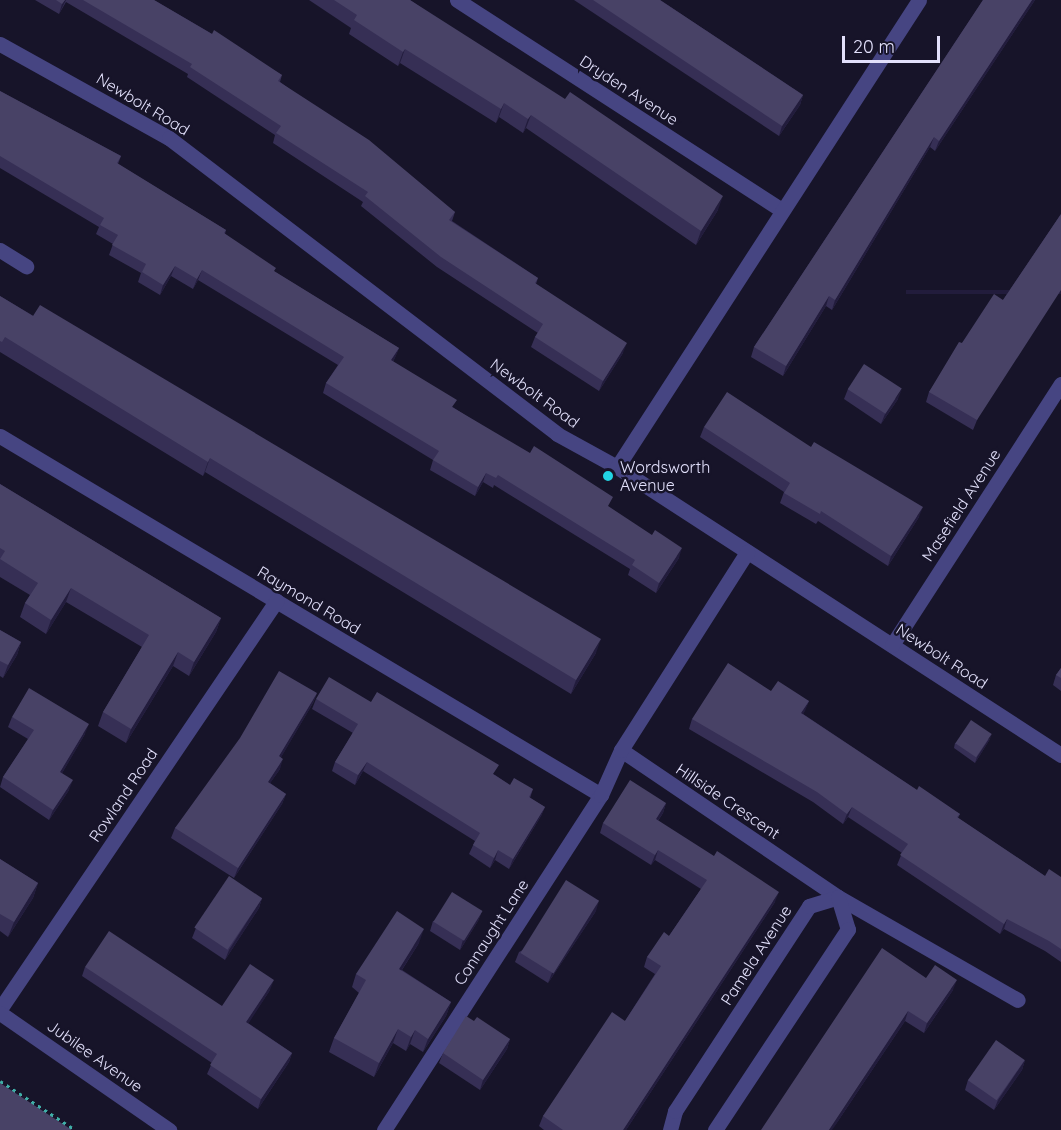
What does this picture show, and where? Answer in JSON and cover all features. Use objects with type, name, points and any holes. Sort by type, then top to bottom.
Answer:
[{"type":"street","name":"Dryden Avenue","points":[[457,0],[781,210]]},
{"type":"street","points":[[617,467],[781,210],[919,0]]},
{"type":"street","name":"Newbolt Road","points":[[0,44],[169,138],[557,434],[617,467],[1061,755]]},
{"type":"street","points":[[0,250],[26,266]]},
{"type":"street","name":"Masefield Avenue","points":[[892,645],[1061,384]]},
{"type":"street","name":"Raymond Road","points":[[0,436],[601,795]]},
{"type":"street","points":[[621,750],[747,552]]},
{"type":"street","name":"Rowland Road","points":[[0,1011],[276,601]]},
{"type":"street","name":"Connaught Lane","points":[[384,1130],[601,795],[621,750]]},
{"type":"street","name":"Hillside Crescent","points":[[621,750],[838,897],[1018,1000]]},
{"type":"street","points":[[715,1130],[848,929],[838,897]]},
{"type":"street","name":"Pamela Avenue","points":[[670,1130],[675,1111],[809,906],[838,897]]},
{"type":"street","name":"Jubilee Avenue","points":[[0,1011],[169,1130]]},
{"type":"path","points":[[0,1082],[74,1130]]},
{"type":"path","points":[[43,1122],[48,1114]]},
{"type":"building","points":[[83,0],[154,0],[212,34],[214,30],[282,75],[278,81],[369,140],[455,212],[449,220],[538,278],[535,283],[627,343],[603,381],[535,337],[543,324],[441,257],[365,196],[368,192],[276,133],[281,126],[190,67],[192,64]]},
{"type":"building","points":[[334,0],[410,0],[565,99],[570,92],[723,196],[701,231],[531,115],[528,119],[504,103],[501,109],[405,49],[403,52],[354,20],[357,15]]},
{"type":"building","points":[[593,0],[660,0],[803,95],[782,126]]},
{"type":"building","points":[[983,0],[1032,0],[939,141],[934,137],[835,300],[829,296],[786,366],[754,347]]},
{"type":"building","points":[[0,91],[121,156],[117,163],[226,230],[224,233],[276,268],[274,271],[399,348],[391,360],[457,400],[452,407],[530,453],[534,446],[613,497],[608,506],[652,535],[655,530],[682,548],[659,583],[632,565],[635,560],[498,475],[496,478],[486,473],[478,487],[433,460],[439,451],[326,383],[344,357],[202,270],[197,279],[175,266],[163,285],[142,272],[146,264],[112,245],[118,235],[100,225],[104,218],[0,156]]},
{"type":"building","points":[[1061,214],[1061,290],[977,420],[929,392],[959,342],[962,343],[994,294],[1003,300]]},
{"type":"building","points":[[0,296],[33,316],[40,305],[601,639],[576,680],[210,458],[208,462],[5,337],[2,342],[0,341]]},
{"type":"building","points":[[864,364],[902,389],[885,414],[848,389]]},
{"type":"building","points":[[727,392],[811,447],[814,442],[923,507],[891,556],[821,511],[820,514],[784,493],[790,483],[704,427]]},
{"type":"building","points":[[0,484],[221,618],[194,662],[178,652],[131,729],[103,712],[149,635],[71,588],[51,620],[25,603],[38,583],[0,559],[5,551],[0,548]]},
{"type":"building","points":[[0,630],[21,642],[8,665],[0,661]]},
{"type":"building","points":[[728,663],[771,691],[778,681],[809,701],[801,713],[917,790],[919,786],[960,814],[957,817],[1045,876],[1049,869],[1061,877],[1061,949],[1007,919],[1004,924],[900,855],[908,844],[852,807],[847,814],[817,792],[692,719]]},
{"type":"building","points":[[1061,668],[1061,678],[1056,675]]},
{"type":"building","points":[[279,671],[317,693],[279,756],[283,759],[268,782],[286,794],[238,868],[175,828],[240,738]]},
{"type":"building","points":[[329,677],[371,702],[377,692],[499,765],[493,774],[510,785],[514,778],[533,789],[529,797],[545,807],[513,859],[498,850],[494,858],[473,845],[480,833],[367,762],[358,775],[335,762],[358,724],[316,699]]},
{"type":"building","points":[[29,688],[89,724],[60,772],[73,780],[53,810],[3,777],[34,730],[12,717]]},
{"type":"building","points":[[971,720],[992,734],[976,757],[955,743]]},
{"type":"building","points":[[630,780],[666,803],[656,819],[714,856],[717,851],[779,892],[623,1130],[563,1130],[543,1116],[612,1012],[625,1021],[661,966],[647,957],[664,932],[669,936],[707,880],[658,850],[655,855],[603,823]]},
{"type":"building","points":[[0,859],[38,883],[14,922],[0,914]]},
{"type":"building","points":[[229,876],[262,898],[227,950],[194,927]]},
{"type":"building","points":[[566,880],[599,901],[554,974],[520,953]]},
{"type":"building","points":[[452,892],[483,911],[464,941],[433,922]]},
{"type":"building","points":[[397,911],[424,929],[399,969],[451,1002],[428,1039],[415,1030],[411,1037],[398,1029],[379,1063],[334,1038],[366,980],[356,974]]},
{"type":"building","points":[[109,931],[222,1006],[250,964],[274,980],[246,1022],[292,1053],[261,1099],[210,1065],[217,1054],[85,967]]},
{"type":"building","points":[[882,948],[926,978],[935,965],[957,980],[927,1023],[908,1011],[829,1130],[761,1130]]},
{"type":"building","points":[[466,1016],[474,1021],[477,1017],[510,1039],[483,1080],[443,1053]]},
{"type":"building","points":[[996,1040],[1025,1060],[997,1100],[968,1080]]},
{"type":"building","points":[[0,1083],[72,1130],[0,1130]]},
{"type":"place","name":"Wordsworth Avenue","points":[[608,476]]}]
